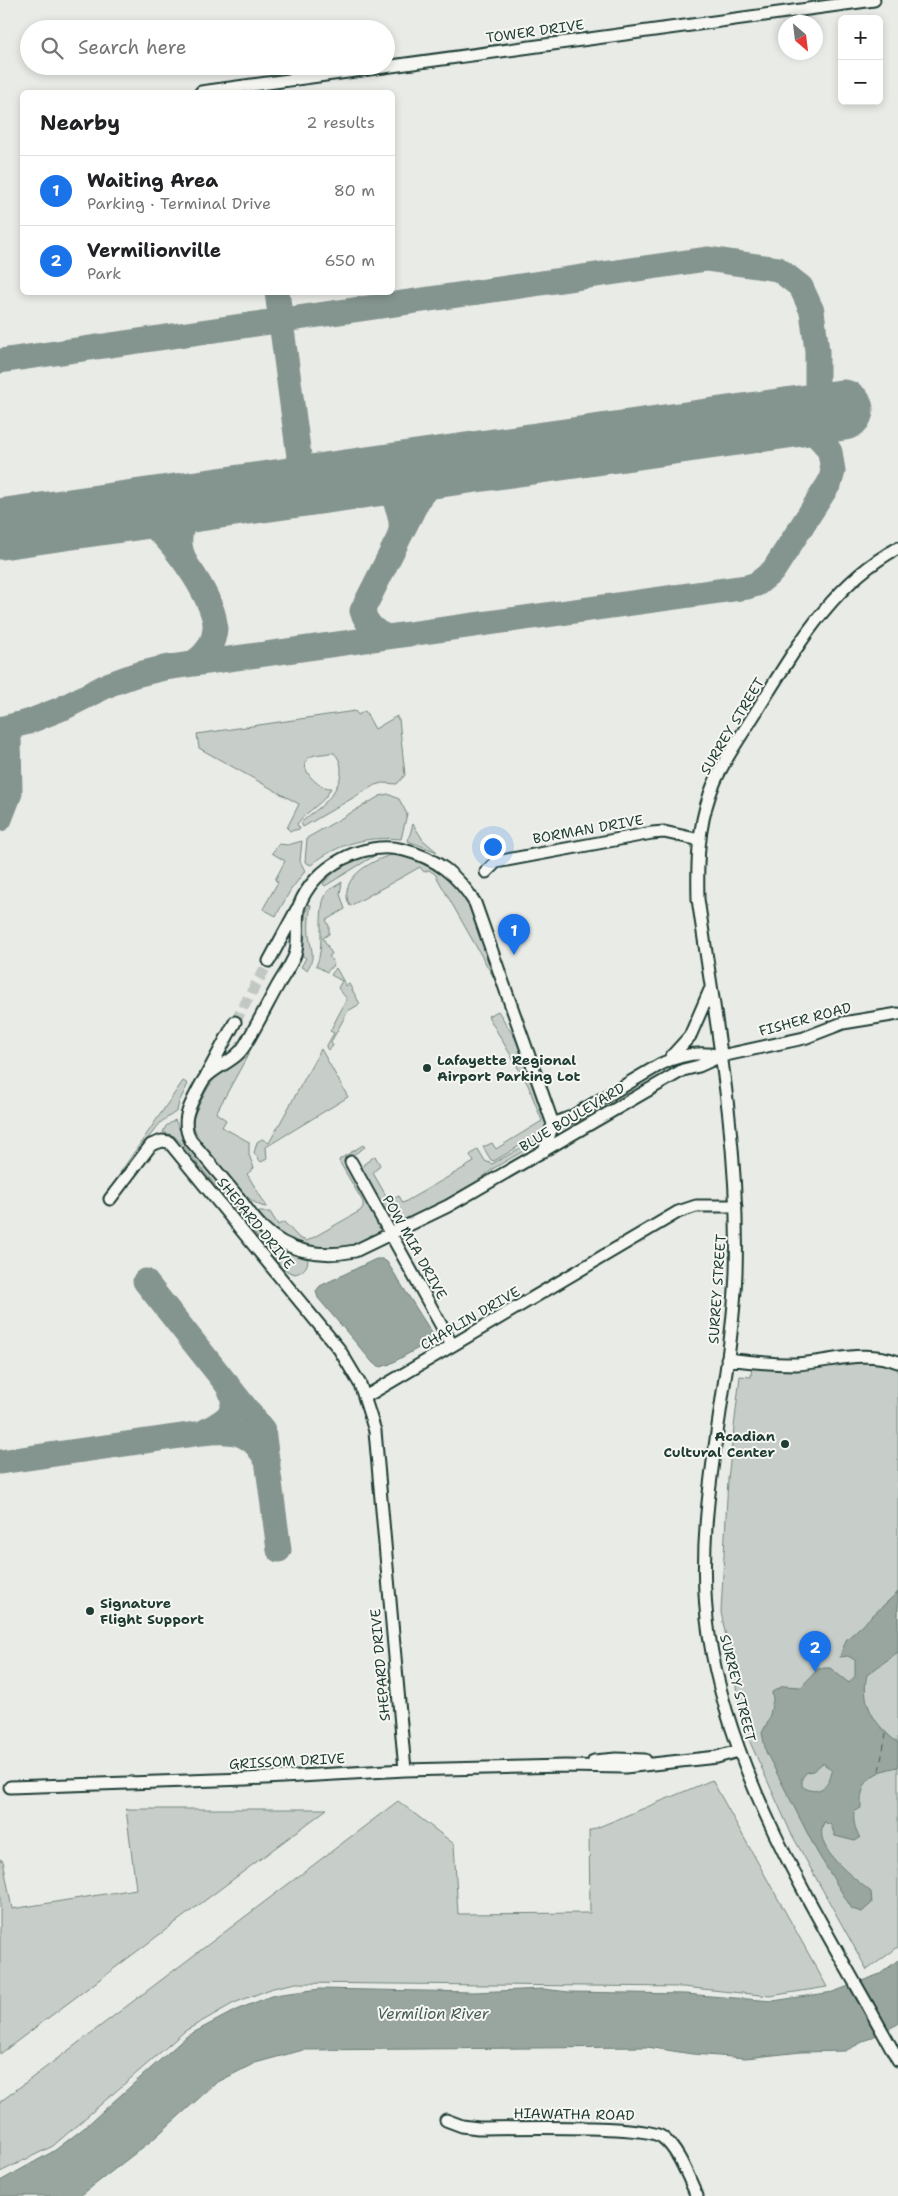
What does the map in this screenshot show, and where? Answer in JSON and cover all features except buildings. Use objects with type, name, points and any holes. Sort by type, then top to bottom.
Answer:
[{"type":"street","name":"TOWER DRIVE","points":[[395,65],[834,3],[874,0]]},
{"type":"street","name":"TOWER DRIVE","points":[[215,90],[322,75]]},
{"type":"street","name":"SURREY STREET","points":[[898,548],[869,567],[844,587],[823,610],[796,649],[720,772],[710,795],[700,840],[698,899],[721,1056],[735,1170],[736,1206],[734,1311],[706,1531],[705,1588],[712,1647],[728,1720],[738,1751],[769,1822],[898,2060]]},
{"type":"street","name":"BORMAN DRIVE","points":[[486,872],[496,862],[652,833],[664,832],[700,840]]},
{"type":"street","points":[[269,961],[298,907],[322,872],[335,862],[352,854],[370,849],[386,848],[415,853],[430,859],[455,876],[478,910],[553,1124],[544,1151]]},
{"type":"street","points":[[204,1078],[224,1066],[244,1047],[291,963],[295,954],[299,929],[298,907]]},
{"type":"street","name":"BLUE BOULEVARD","points":[[553,1124],[571,1117],[666,1061],[682,1047],[690,1036],[711,989]]},
{"type":"street","name":"FISHER ROAD","points":[[721,1056],[804,1038],[849,1022],[898,1014]]},
{"type":"street","name":"BLUE BOULEVARD","points":[[235,1022],[188,1108],[185,1118],[186,1131],[191,1140],[261,1227],[279,1241],[299,1250],[326,1255],[355,1251],[391,1235],[448,1206],[674,1074],[721,1056]]},
{"type":"street","name":"BLUE BOULEVARD","points":[[666,1061],[699,1053],[721,1056]]},
{"type":"street","name":"SHEPARD DRIVE","points":[[110,1199],[151,1145],[162,1141],[169,1142],[338,1349],[352,1370],[365,1397],[375,1431],[405,1770]]},
{"type":"street","name":"POW MIA DRIVE","points":[[351,1162],[452,1345]]},
{"type":"street","name":"CHAPLIN DRIVE","points":[[365,1397],[678,1212],[696,1206],[736,1206]]},
{"type":"street","points":[[727,1359],[766,1364],[796,1364],[868,1355],[898,1362]]},
{"type":"street","name":"GRISSOM DRIVE","points":[[10,1787],[246,1779],[405,1770],[565,1766],[625,1768],[716,1757],[738,1751]]},
{"type":"street","name":"HIAWATHA ROAD","points":[[446,2120],[462,2126],[478,2128],[626,2129],[656,2133],[670,2146],[697,2196]]},
{"type":"shaded area","points":[[355,711],[358,715],[365,711],[375,729],[397,716],[397,719],[399,719],[405,775],[397,784],[382,783],[375,785],[303,827],[301,823],[330,797],[341,775],[339,760],[334,753],[312,756],[307,760],[305,766],[307,772],[324,787],[331,788],[320,803],[297,824],[300,829],[290,831],[287,828],[299,804],[199,748],[197,734]]},
{"type":"shaded area","points":[[388,794],[399,799],[407,814],[401,839],[365,840],[332,851],[311,865],[305,862],[307,838],[380,796]]},
{"type":"shaded area","points":[[413,824],[423,840],[437,852],[408,841]]},
{"type":"shaded area","points":[[302,841],[300,861],[305,871],[290,891],[276,916],[263,909],[278,882],[275,880],[285,861],[272,853],[279,844],[288,845]]},
{"type":"shaded area","points":[[391,855],[403,856],[425,863],[454,883],[462,892],[469,901],[498,985],[435,874],[429,870],[424,872],[420,867],[350,906],[347,897],[351,880],[365,867]]},
{"type":"shaded area","points":[[374,856],[325,886],[323,884],[333,873],[352,861]]},
{"type":"shaded area","points":[[342,882],[340,894],[345,909],[326,920],[329,926],[329,934],[323,938],[332,954],[329,956],[334,964],[327,972],[316,966],[320,950],[323,901],[327,892]]},
{"type":"shaded area","points":[[310,904],[309,931],[312,957],[307,970],[301,967],[306,958],[300,954],[306,911]]},
{"type":"shaded area","points":[[336,968],[346,986],[349,984],[360,1004],[348,1011],[331,1042],[333,1046],[328,1050],[326,1047],[334,1033],[330,1031],[347,999],[338,988],[342,981],[331,975]]},
{"type":"shaded area","points":[[498,1011],[522,1049],[549,1125],[543,1132],[494,1161],[491,1160],[483,1147],[492,1143],[496,1149],[542,1121],[528,1085],[488,1016]]},
{"type":"shaded area","points":[[321,1049],[348,1097],[266,1147],[267,1159],[261,1162],[254,1153],[257,1142],[262,1139],[269,1143]]},
{"type":"shaded area","points":[[246,1052],[249,1053],[216,1113],[226,1120],[222,1127],[249,1142],[249,1155],[254,1168],[247,1174],[267,1207],[258,1205],[247,1197],[222,1171],[201,1141],[193,1120],[196,1110],[214,1079]]},
{"type":"shaded area","points":[[183,1081],[188,1084],[179,1102],[177,1111],[161,1122],[120,1173]]},
{"type":"shaded area","points":[[175,1120],[186,1143],[259,1232],[283,1250],[308,1259],[303,1270],[295,1274],[284,1270],[181,1143],[174,1136],[163,1132],[166,1126]]},
{"type":"shaded area","points":[[544,1135],[544,1139],[494,1168],[471,1187],[397,1226],[391,1225],[361,1171],[364,1164],[375,1156],[380,1165],[373,1173],[389,1201],[399,1196],[403,1203],[474,1162],[470,1155],[478,1149],[485,1161],[492,1164]]},
{"type":"shaded area","points":[[363,1145],[365,1147],[350,1157],[384,1231],[383,1233],[350,1246],[323,1248],[310,1246],[298,1243],[276,1231],[257,1212],[270,1212],[278,1225],[284,1222],[299,1238],[307,1241],[360,1211],[363,1207],[363,1202],[339,1161]]},
{"type":"shaded area","points":[[871,1360],[898,1366],[898,1947],[867,1970],[791,1833],[745,1731],[721,1612],[728,1479],[740,1376],[751,1377],[752,1364]]},
{"type":"shaded area","points":[[712,1780],[827,1987],[770,1996],[683,1987],[296,1983],[273,1988],[234,2003],[185,2031],[53,2146],[0,2172],[0,2102],[398,1801],[454,1844],[458,1914],[590,1913],[589,1831]]},
{"type":"shaded area","points":[[126,1809],[327,1809],[0,2054],[0,1859],[3,1861],[12,1909],[136,1889]]},
{"type":"water","points":[[376,1259],[382,1259],[387,1262],[432,1333],[432,1338],[429,1342],[381,1367],[373,1363],[318,1298],[316,1291],[320,1286]]},
{"type":"water","points":[[898,1592],[898,1652],[867,1675],[865,1686],[868,1705],[872,1714],[883,1729],[898,1743],[898,1767],[882,1771],[870,1778],[866,1784],[861,1798],[861,1808],[854,1812],[855,1825],[860,1838],[855,1841],[835,1836],[831,1825],[824,1822],[822,1832],[823,1842],[836,1862],[871,1892],[872,1903],[862,1912],[852,1909],[817,1852],[766,1752],[762,1733],[769,1719],[773,1700],[772,1692],[783,1686],[801,1687],[819,1668],[830,1668],[849,1683],[855,1676],[855,1660],[848,1656],[840,1657],[846,1640]],"holes":[[[823,1763],[832,1771],[831,1777],[822,1789],[812,1791],[802,1786],[802,1778],[807,1772],[813,1771]]]},
{"type":"water","name":"Vermilion River","points":[[898,1960],[898,2024],[845,2051],[801,2052],[746,2058],[692,2054],[647,2047],[303,2050],[255,2063],[216,2083],[151,2141],[80,2196],[0,2196],[0,2181],[54,2151],[84,2128],[187,2036],[236,2010],[274,1995],[320,1989],[474,1992],[543,1989],[569,1992],[685,1994],[773,2001],[833,1992],[880,1974]]},
{"type":"ferry route","points":[[879,1771],[886,1734]]},
{"type":"taxiway","points":[[0,361],[707,259],[778,269],[801,287],[812,311],[817,351],[817,390],[798,416],[830,452],[833,471],[830,482],[773,571],[757,584],[747,587],[164,668],[135,675],[110,684],[63,708],[28,722],[0,729]]},
{"type":"taxiway","points":[[277,295],[303,486]]},
{"type":"taxiway","points":[[387,637],[378,633],[372,627],[362,611],[420,496],[440,474],[461,464]]},
{"type":"taxiway","points":[[357,478],[380,486],[394,499],[401,525],[399,536]]},
{"type":"taxiway","points":[[185,561],[181,551],[180,534],[187,518],[208,499]]},
{"type":"taxiway","points":[[112,513],[140,520],[155,528],[173,546],[202,589],[214,617],[215,628],[211,645],[201,657],[191,664]]},
{"type":"taxiway","points":[[0,819],[10,793],[9,735],[1,729]]},
{"type":"taxiway","points":[[145,1281],[263,1430],[279,1550]]},
{"type":"taxiway","points":[[0,1462],[202,1433],[218,1424],[230,1414],[233,1402],[232,1394],[227,1384]]},
{"type":"taxiway","points":[[202,1433],[224,1432],[241,1435],[256,1445],[268,1463]]},
{"type":"runway","points":[[0,529],[843,410]]},
{"type":"tunnel","points":[[235,1022],[269,961]]},
{"type":"place","name":"Waiting Area","points":[[514,955]]},
{"type":"place","name":"Lafayette Regional Airport Parking Lot","points":[[427,1068]]},
{"type":"place","name":"Acadian Cultural Center","points":[[785,1444]]},
{"type":"place","name":"Signature Flight Support","points":[[90,1611]]},
{"type":"place","name":"Vermilionville","points":[[815,1672]]}]
